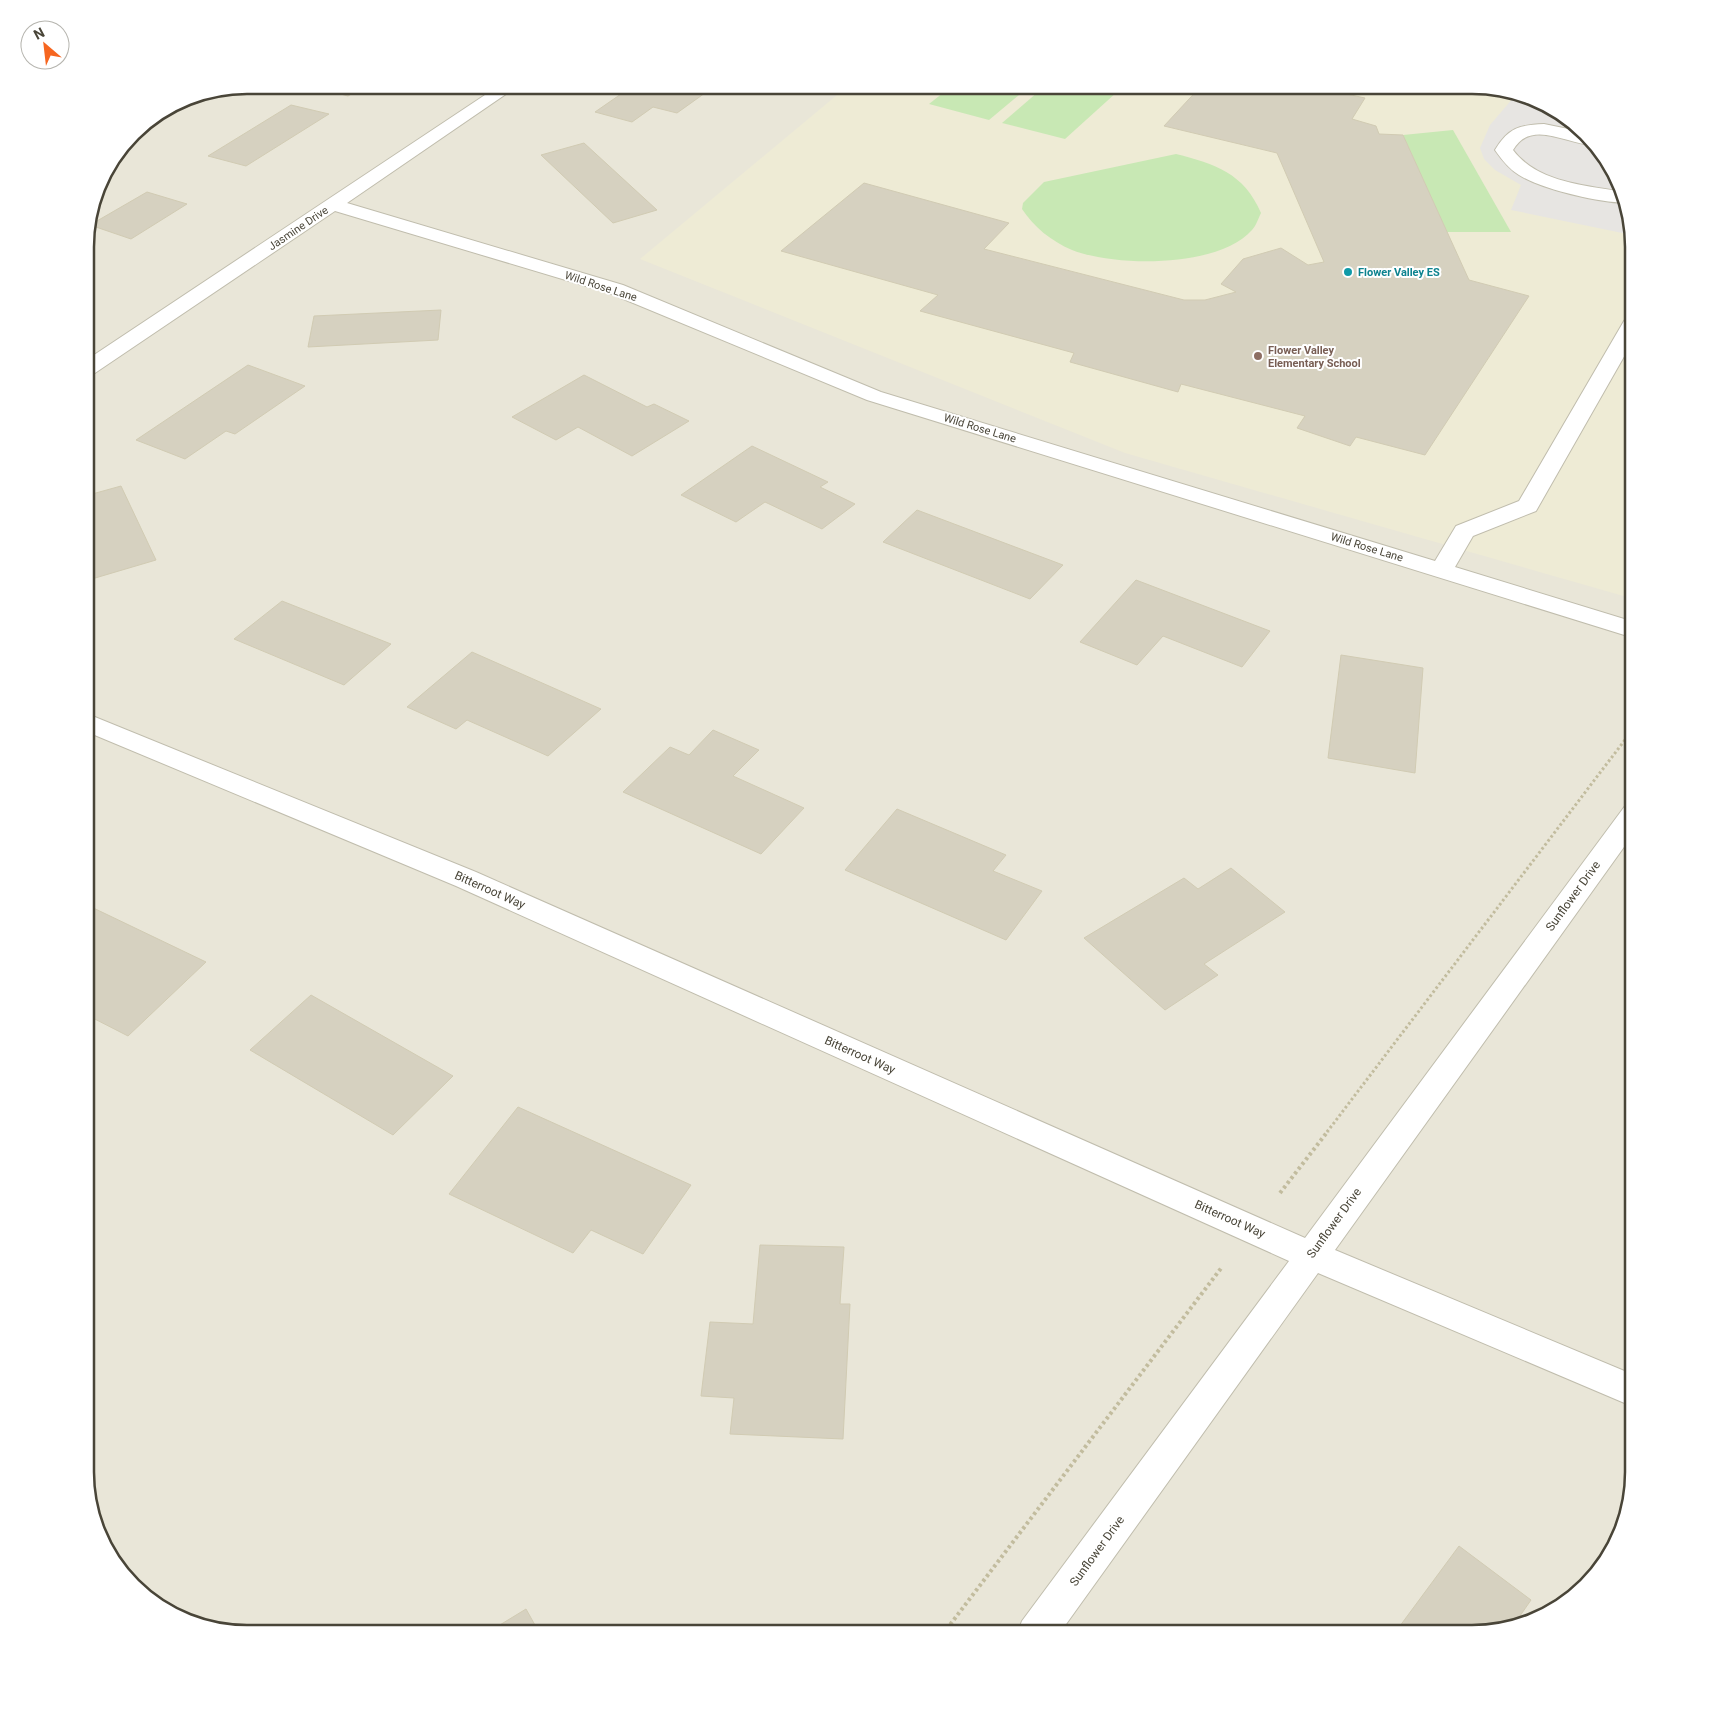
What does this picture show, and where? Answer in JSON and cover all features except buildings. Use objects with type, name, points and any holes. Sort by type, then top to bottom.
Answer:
[{"type":"street","name":"Jasmine Drive","points":[[94,365],[498,94]]},
{"type":"street","points":[[1577,136],[1543,129],[1520,132],[1507,140],[1504,150],[1510,160],[1534,176],[1552,183],[1616,196]]},
{"type":"street","name":"Wild Rose Lane","points":[[333,205],[616,289],[874,396],[1625,627]]},
{"type":"street","points":[[1442,570],[1464,531],[1528,506],[1625,337]]},
{"type":"street","name":"Bitterroot Way","points":[[94,725],[466,879],[1310,1255],[1625,1387]]},
{"type":"street","name":"Sunflower Drive","points":[[1043,1625],[1625,824]]},
{"type":"path","points":[[950,1625],[1365,1084],[1625,740]]},
{"type":"shaded area","name":"Flower Valley Elementary School","points":[[838,94],[1482,94],[1521,102],[1540,110],[1565,125],[1587,146],[1605,170],[1617,198],[1622,217],[1625,247],[1625,596],[1125,453],[640,259]]},
{"type":"shaded area","points":[[1482,94],[1512,99],[1540,110],[1565,125],[1587,146],[1605,170],[1617,198],[1624,227],[1625,247],[1625,1472],[1622,1502],[1609,1540],[1594,1565],[1573,1587],[1549,1605],[1521,1617],[1492,1624],[1472,1625],[247,1625],[217,1622],[179,1609],[154,1594],[132,1573],[114,1549],[102,1521],[95,1492],[94,1472],[94,237],[99,207],[105,188],[125,154],[139,139],[170,114],[188,105],[227,95]]},
{"type":"shaded area","points":[[1512,99],[1540,110],[1565,125],[1587,146],[1605,170],[1617,198],[1624,233],[1511,210],[1521,185],[1495,170],[1484,159],[1480,148],[1490,125]]},
{"type":"green space","points":[[942,94],[1020,94],[989,120],[929,104]]},
{"type":"green space","points":[[1036,94],[1115,94],[1065,139],[1002,123]]},
{"type":"green space","points":[[1453,130],[1511,232],[1447,232],[1403,135]]},
{"type":"green space","points":[[1176,154],[1227,172],[1246,188],[1261,213],[1252,230],[1237,242],[1216,252],[1192,258],[1166,261],[1114,259],[1091,256],[1064,246],[1044,233],[1022,209],[1023,203],[1044,182]]},
{"type":"place","name":"Flower Valley ES","points":[[1348,272]]},
{"type":"place","name":"Flower Valley Elementary School","points":[[1258,356]]}]
